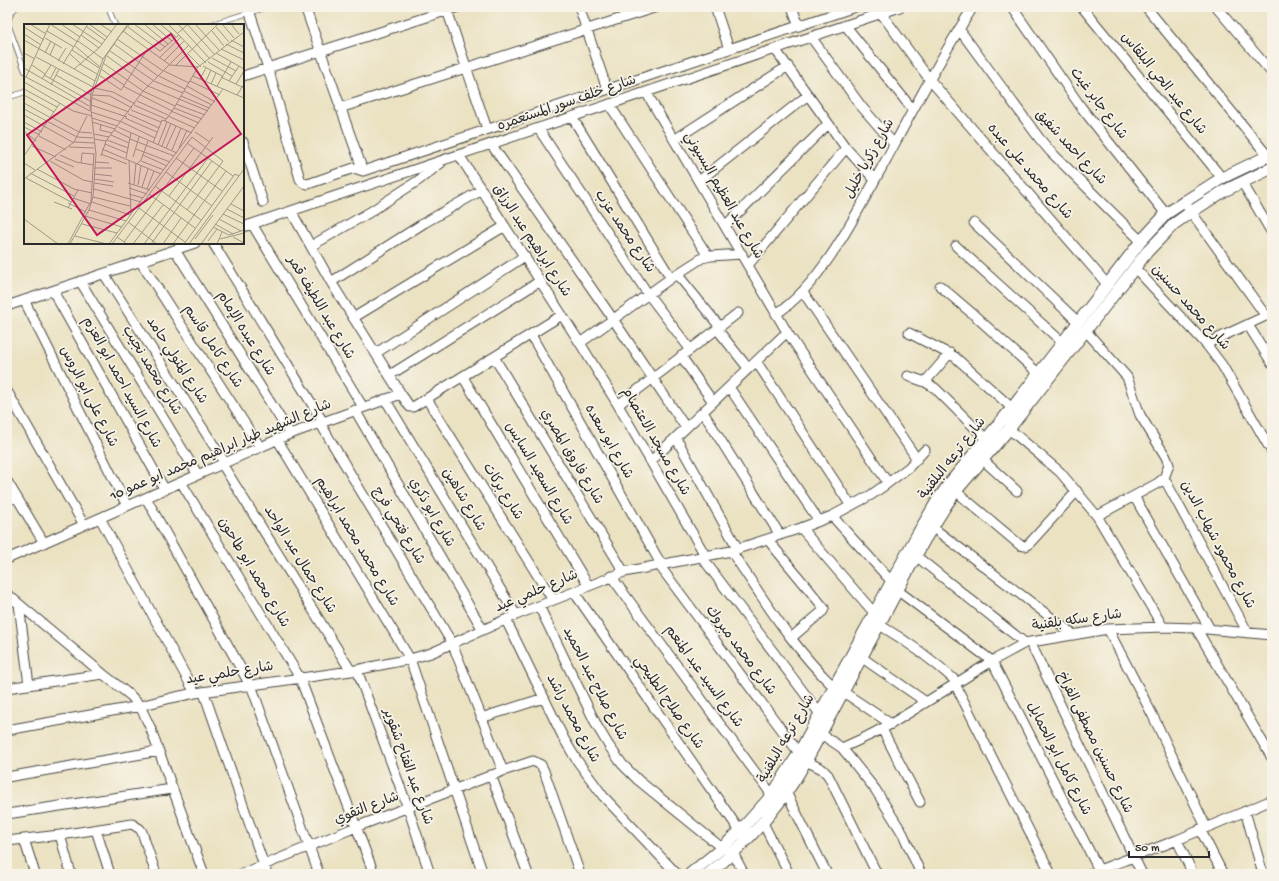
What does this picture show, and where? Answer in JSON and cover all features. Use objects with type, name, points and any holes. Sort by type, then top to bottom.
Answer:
[{"type":"street","points":[[305,7],[363,170]]},
{"type":"street","points":[[244,76],[447,9],[458,7]]},
{"type":"street","points":[[579,7],[607,89]]},
{"type":"street","points":[[340,108],[657,7]]},
{"type":"street","points":[[714,7],[729,49]]},
{"type":"street","points":[[792,7],[799,26]]},
{"type":"street","points":[[249,10],[302,181],[308,184],[354,168],[363,170],[855,7]]},
{"type":"street","name":"شارع خلف سور المستعمره","points":[[244,227],[900,7]]},
{"type":"street","name":"شارع زكريا خليل","points":[[776,314],[787,307],[803,292],[835,247],[875,180],[913,110],[973,7]]},
{"type":"street","name":"شارع جابر غيث","points":[[1012,7],[1081,107],[1166,214]]},
{"type":"street","name":"شارع عبد الحي البلقاس","points":[[1082,7],[1222,178]]},
{"type":"street","points":[[1146,7],[1271,157]]},
{"type":"street","points":[[1216,7],[1272,73]]},
{"type":"street","points":[[447,9],[487,129]]},
{"type":"street","name":"شارع محمد على عبده","points":[[880,14],[930,80],[1107,284]]},
{"type":"street","points":[[845,25],[913,110]]},
{"type":"street","name":"شارع احمد شفيق","points":[[959,29],[1039,138],[1141,241]]},
{"type":"street","points":[[810,37],[861,106],[894,144]]},
{"type":"street","points":[[775,49],[846,148],[875,180]]},
{"type":"street","points":[[674,140],[788,66]]},
{"type":"street","name":"شارع عبد العظيم البسيوني","points":[[646,92],[787,332],[888,483]]},
{"type":"street","points":[[699,181],[808,95]]},
{"type":"street","points":[[609,104],[708,256]]},
{"type":"street","points":[[572,117],[674,276],[718,328],[748,368]]},
{"type":"street","points":[[725,226],[828,124]]},
{"type":"street","name":"شارع محمد عزب","points":[[538,128],[648,294],[690,349]]},
{"type":"street","points":[[491,144],[613,319],[686,428]]},
{"type":"street","points":[[244,145],[264,202]]},
{"type":"street","points":[[748,265],[846,148]]},
{"type":"street","name":"شارع ابراهيم عبد الرزاق","points":[[459,155],[580,343]]},
{"type":"street","name":"شارع ترعه البلقنية","points":[[708,874],[733,853],[763,823],[786,794],[816,731],[877,619],[924,524],[952,488],[986,439],[1012,408],[1107,284],[1141,241],[1166,214],[1222,178],[1271,157]]},
{"type":"street","points":[[311,246],[370,212],[410,186],[446,159]]},
{"type":"street","name":"شارع ترعه البلقنية","points":[[894,586],[916,556],[952,488],[983,460],[1009,429],[1134,267],[1174,224],[1224,191],[1272,168]]},
{"type":"street","points":[[1242,182],[1272,233]]},
{"type":"street","points":[[331,282],[424,223],[482,190]]},
{"type":"street","points":[[1184,202],[1269,314],[1206,344]]},
{"type":"street","points":[[291,211],[331,282],[401,394],[411,407],[427,399],[562,315]]},
{"type":"street","points":[[974,223],[1078,322]]},
{"type":"street","name":"شارع عبد اللطيف قمر","points":[[252,224],[359,409]]},
{"type":"street","points":[[354,318],[505,226]]},
{"type":"street","points":[[7,306],[192,244]]},
{"type":"street","name":"شارع فتحي فرج","points":[[215,244],[452,643],[503,771]]},
{"type":"street","points":[[956,246],[1062,342]]},
{"type":"street","name":"شارع عبده الإمام","points":[[175,250],[290,434]]},
{"type":"street","points":[[580,343],[648,294],[702,258],[708,256],[742,254]]},
{"type":"street","points":[[376,353],[525,256]]},
{"type":"street","name":"شارع كامل قاسم","points":[[140,261],[260,448]]},
{"type":"street","name":"شارع محمد حسنين","points":[[1134,267],[1206,344],[1222,365],[1272,452]]},
{"type":"street","name":"شارع المتولي حامد","points":[[104,274],[224,463]]},
{"type":"street","name":"شارع محمد نجيب","points":[[80,281],[198,475]]},
{"type":"street","points":[[390,376],[540,281]]},
{"type":"street","points":[[940,286],[1038,373]]},
{"type":"street","name":"شارع السيد احمد ابو العزم","points":[[53,290],[165,490]]},
{"type":"street","points":[[803,292],[917,459]]},
{"type":"street","name":"شارع على ابو الروس","points":[[24,300],[127,506]]},
{"type":"street","points":[[618,404],[738,313]]},
{"type":"street","points":[[1248,325],[1272,363]]},
{"type":"street","name":"شارع محمود شهاب الدين","points":[[1085,330],[1130,381],[1134,401],[1140,414],[1166,457],[1169,465],[1164,478],[1248,633]]},
{"type":"street","points":[[651,462],[787,332]]},
{"type":"street","points":[[909,333],[950,353],[1012,408]]},
{"type":"street","name":"شارع ابو سعده","points":[[531,335],[660,564]]},
{"type":"street","name":"شارع مسجد الاعتصام","points":[[580,343],[618,404],[703,556],[820,714]]},
{"type":"street","points":[[925,382],[950,353]]},
{"type":"street","points":[[681,356],[713,402]]},
{"type":"street","name":"شارع فاروق المصري","points":[[494,357],[624,572]]},
{"type":"street","points":[[756,361],[851,506]]},
{"type":"street","points":[[908,376],[925,382],[943,394],[986,439]]},
{"type":"street","name":"شارع السعيد السايس","points":[[463,377],[588,585]]},
{"type":"street","points":[[729,387],[819,521]]},
{"type":"street","points":[[7,391],[84,525]]},
{"type":"street","name":"شارع الشهيد طيار ابراهيم محمد ابو عمو 10","points":[[7,559],[260,448],[277,439],[401,394]]},
{"type":"street","name":"شارع شاهين","points":[[385,399],[516,615]]},
{"type":"street","name":"شارع بركات","points":[[427,399],[553,600]]},
{"type":"street","name":"شارع ابو ذكري","points":[[359,409],[483,630]]},
{"type":"street","points":[[703,412],[780,535]]},
{"type":"street","points":[[1009,429],[1060,472],[1097,516],[1163,627]]},
{"type":"street","points":[[676,438],[735,550],[791,638],[813,666],[838,689],[891,724]]},
{"type":"street","name":"شارع محمد محمد ابراهيم","points":[[277,439],[410,659],[483,874]]},
{"type":"street","name":"شارع حلمي عيد","points":[[7,730],[140,706],[195,693],[204,693],[354,670],[410,659],[431,652],[611,576],[660,564],[735,550],[768,540],[832,516],[888,483],[917,459],[925,450]]},
{"type":"street","points":[[983,460],[1017,491]]},
{"type":"street","name":"شارع جمال عبد الواحد","points":[[224,463],[354,670]]},
{"type":"street","points":[[1097,516],[1158,483],[1164,478]]},
{"type":"street","points":[[7,481],[44,543]]},
{"type":"street","name":"شارع محمد ابو طاحون","points":[[181,482],[300,678],[374,874]]},
{"type":"street","points":[[952,488],[1020,545],[1025,546],[1028,545],[1077,491]]},
{"type":"street","points":[[7,501],[16,496]]},
{"type":"street","points":[[1134,496],[1210,629]]},
{"type":"street","points":[[146,498],[250,685],[319,874]]},
{"type":"street","points":[[832,516],[894,586],[992,661]]},
{"type":"street","points":[[100,518],[195,693]]},
{"type":"street","points":[[932,527],[1074,635]]},
{"type":"street","points":[[801,528],[877,619],[938,664],[956,683],[1051,874]]},
{"type":"street","points":[[768,540],[824,608],[823,611],[791,638]]},
{"type":"street","points":[[916,556],[1028,642]]},
{"type":"street","name":"شارع محمد مبروك","points":[[660,564],[803,757]]},
{"type":"street","name":"شارع السيد عبد المنعم","points":[[611,576],[772,795]]},
{"type":"street","name":"شارع صلاح الطليحي","points":[[574,592],[740,831]]},
{"type":"street","points":[[7,594],[131,696],[140,706],[150,727],[204,874]]},
{"type":"street","points":[[18,604],[29,685]]},
{"type":"street","name":"شارع صلاح عبد الحميد","points":[[539,606],[597,726],[622,764],[638,780],[722,848]]},
{"type":"street","name":"شارع ترعه البلقنية","points":[[816,731],[820,714],[861,657],[877,619]]},
{"type":"street","name":"شارع محمد راشد","points":[[506,620],[564,739],[589,778],[603,796],[677,874]]},
{"type":"street","name":"شارع سكه بلقنية","points":[[842,748],[891,724],[992,661],[1028,642],[1108,629],[1163,627],[1210,629],[1272,635]]},
{"type":"street","points":[[1196,628],[1272,758]]},
{"type":"street","points":[[1108,629],[1154,716],[1223,874]]},
{"type":"street","name":"شارع حسنين مصطفى الفراخ","points":[[1028,642],[1142,874]]},
{"type":"street","points":[[861,657],[926,702]]},
{"type":"street","name":"شارع كامل ابو الحمايل","points":[[992,661],[1100,872]]},
{"type":"street","name":"شارع عبد الفتاح شقوير","points":[[354,670],[408,808],[430,874]]},
{"type":"street","points":[[7,688],[103,674]]},
{"type":"street","points":[[204,693],[265,870]]},
{"type":"street","points":[[481,718],[544,698]]},
{"type":"street","points":[[882,729],[920,802]]},
{"type":"street","points":[[816,731],[842,748],[875,789],[902,834],[921,874]]},
{"type":"street","points":[[7,777],[159,751]]},
{"type":"street","points":[[803,757],[822,769],[828,775],[878,874]]},
{"type":"street","name":"شارع ترعه البلقنية","points":[[690,874],[740,831],[803,757]]},
{"type":"street","name":"شارع التقوي","points":[[242,874],[265,870],[309,848],[356,828],[454,791],[491,775],[533,761],[541,765],[580,874]]},
{"type":"street","points":[[491,775],[528,874]]},
{"type":"street","points":[[7,814],[172,789]]},
{"type":"street","points":[[786,794],[827,874]]},
{"type":"street","points":[[1088,874],[1100,872],[1272,800]]},
{"type":"street","points":[[1245,811],[1263,874]]},
{"type":"street","points":[[763,823],[789,874]]},
{"type":"street","points":[[7,841],[96,830],[128,824],[136,826],[142,832],[156,874]]},
{"type":"street","points":[[96,830],[110,874]]},
{"type":"street","points":[[60,835],[71,874]]},
{"type":"street","points":[[24,839],[35,874]]},
{"type":"street","points":[[1177,840],[1193,874]]},
{"type":"street","points":[[733,853],[744,874]]},
{"type":"lane","points":[[17,7],[13,9],[9,16],[8,29],[24,69]]},
{"type":"lane","points":[[108,7],[115,24]]},
{"type":"lane","points":[[212,24],[249,10],[268,7]]},
{"type":"lane","points":[[7,98],[24,92]]}]
